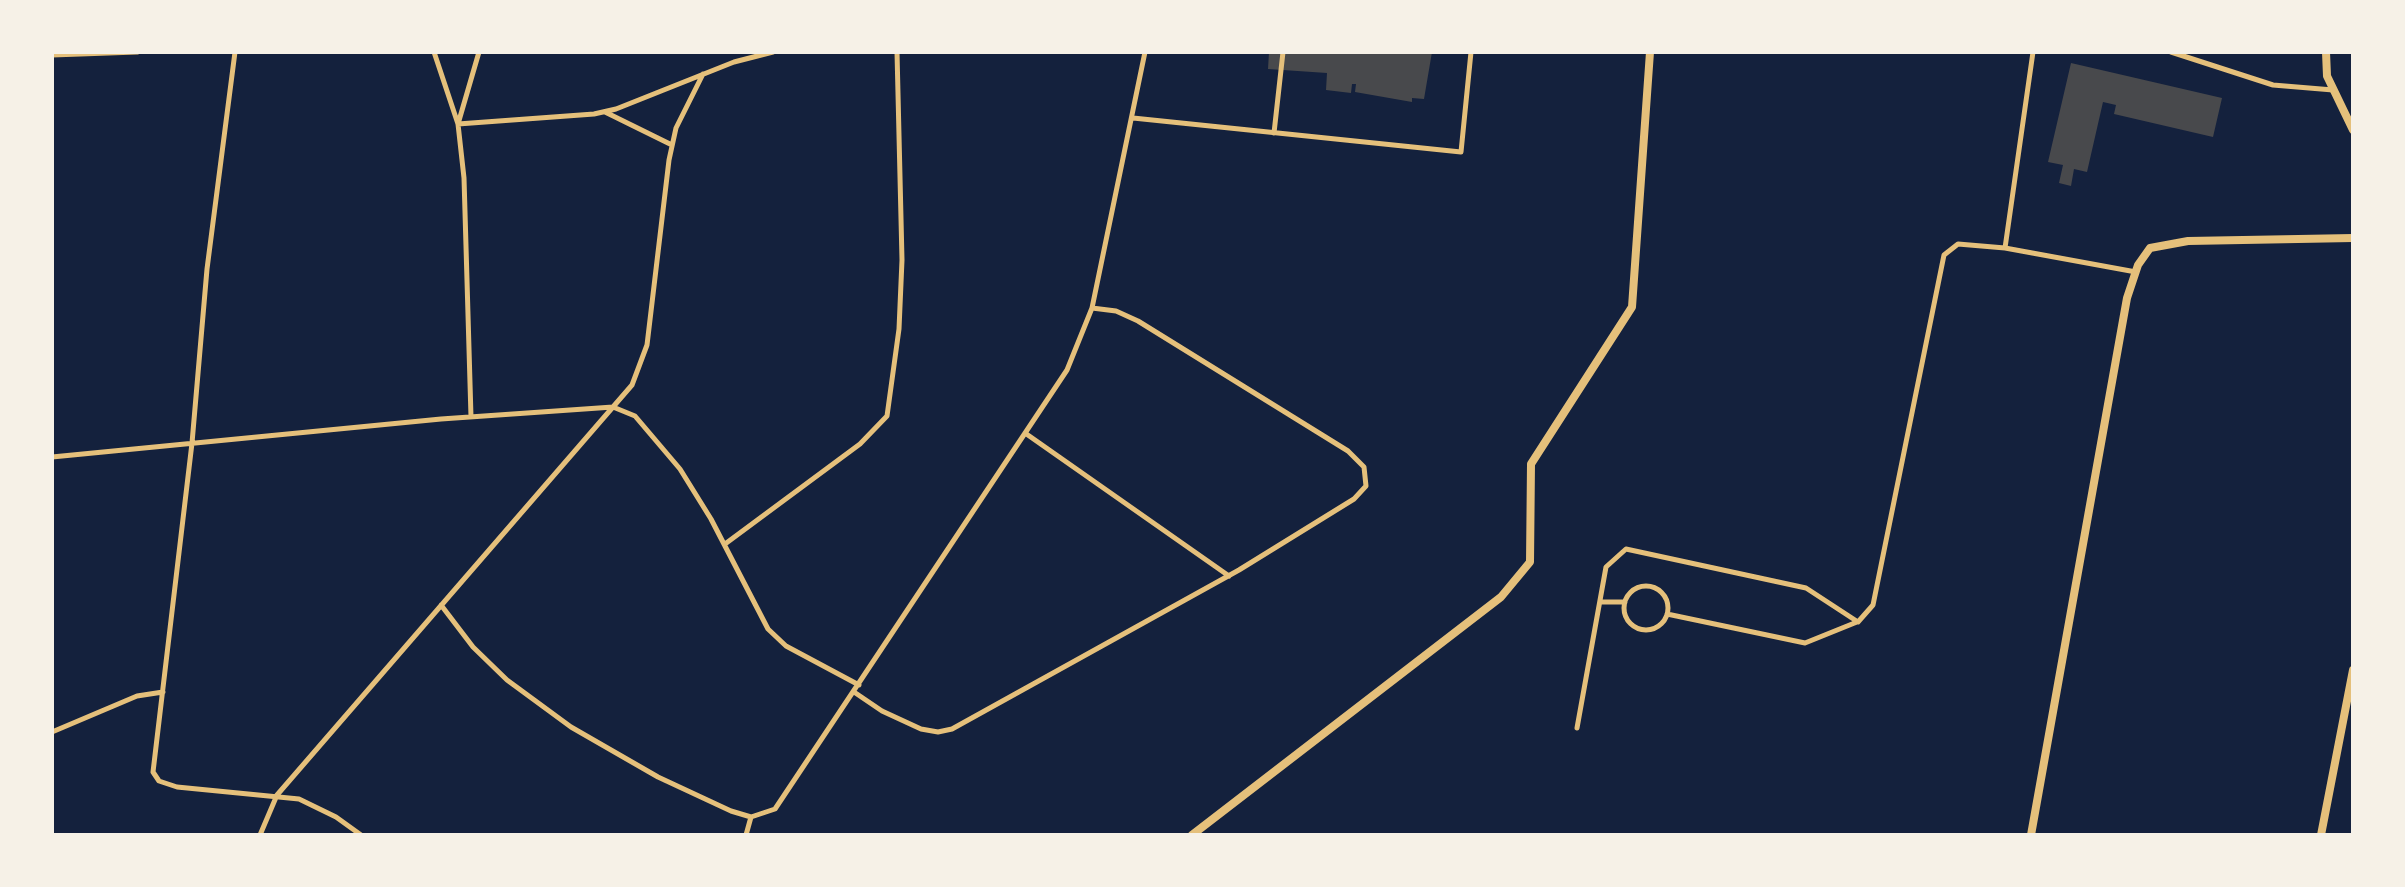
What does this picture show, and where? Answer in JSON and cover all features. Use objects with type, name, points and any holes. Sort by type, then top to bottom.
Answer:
[{"type":"street","points":[[1192,835],[1501,597],[1530,562],[1531,464],[1632,307],[1650,52]]},
{"type":"street","points":[[2326,52],[2327,76],[2353,130]]},
{"type":"street","points":[[2031,835],[2127,298],[2136,272],[2150,248],[2188,241],[2353,238]]},
{"type":"street","points":[[2321,835],[2353,670]]},
{"type":"lane","points":[[52,55],[137,52]]},
{"type":"lane","points":[[235,52],[207,269],[192,407],[192,443],[163,692],[152,762],[159,781],[177,787],[277,795],[310,803],[361,835]]},
{"type":"lane","points":[[434,52],[458,124],[464,178],[471,417]]},
{"type":"lane","points":[[458,124],[479,52]]},
{"type":"lane","points":[[458,124],[605,112],[703,74],[773,52]]},
{"type":"lane","points":[[725,544],[860,444],[887,416],[899,329],[902,260],[897,52]]},
{"type":"lane","points":[[441,605],[473,647],[536,704],[658,777],[751,817],[775,809],[1067,370],[1092,308],[1145,52]]},
{"type":"lane","points":[[1274,133],[1283,52]]},
{"type":"lane","points":[[1132,118],[1461,152],[1471,52]]},
{"type":"lane","points":[[2005,248],[2033,52]]},
{"type":"lane","points":[[2171,52],[2273,85],[2334,90]]},
{"type":"lane","points":[[260,835],[277,795],[613,407],[640,371],[647,345],[672,145],[676,128],[703,74]]},
{"type":"lane","points":[[605,112],[672,145]]},
{"type":"lane","points":[[1667,614],[1805,643],[1858,622],[1873,605],[1944,255],[1958,244],[2005,248],[2136,272]]},
{"type":"lane","points":[[854,692],[882,711],[921,729],[952,729],[1229,576],[1362,493],[1368,481],[1364,467],[1348,451],[1138,321],[1116,311],[1092,308]]},
{"type":"lane","points":[[52,457],[471,417],[613,407],[635,416],[680,469],[725,544],[768,629],[786,646],[859,685]]},
{"type":"lane","points":[[1025,433],[1229,576]]},
{"type":"lane","points":[[1577,728],[1606,567],[1626,549],[1806,588],[1858,622]]},
{"type":"lane","points":[[1647,586],[1665,599],[1667,614],[1653,628],[1640,629],[1629,622],[1625,602],[1633,590],[1647,586]]},
{"type":"lane","points":[[1600,602],[1625,602]]},
{"type":"lane","points":[[52,732],[137,696],[163,692]]},
{"type":"lane","points":[[746,835],[751,817]]},
{"type":"building","points":[[1269,52],[1432,52],[1424,99],[1412,98],[1412,102],[1355,92],[1356,84],[1352,84],[1351,93],[1326,90],[1327,73],[1268,69]]},
{"type":"building","points":[[2071,63],[2222,98],[2213,137],[2114,114],[2116,105],[2103,102],[2087,172],[2074,169],[2071,186],[2059,183],[2063,165],[2048,162]]}]
